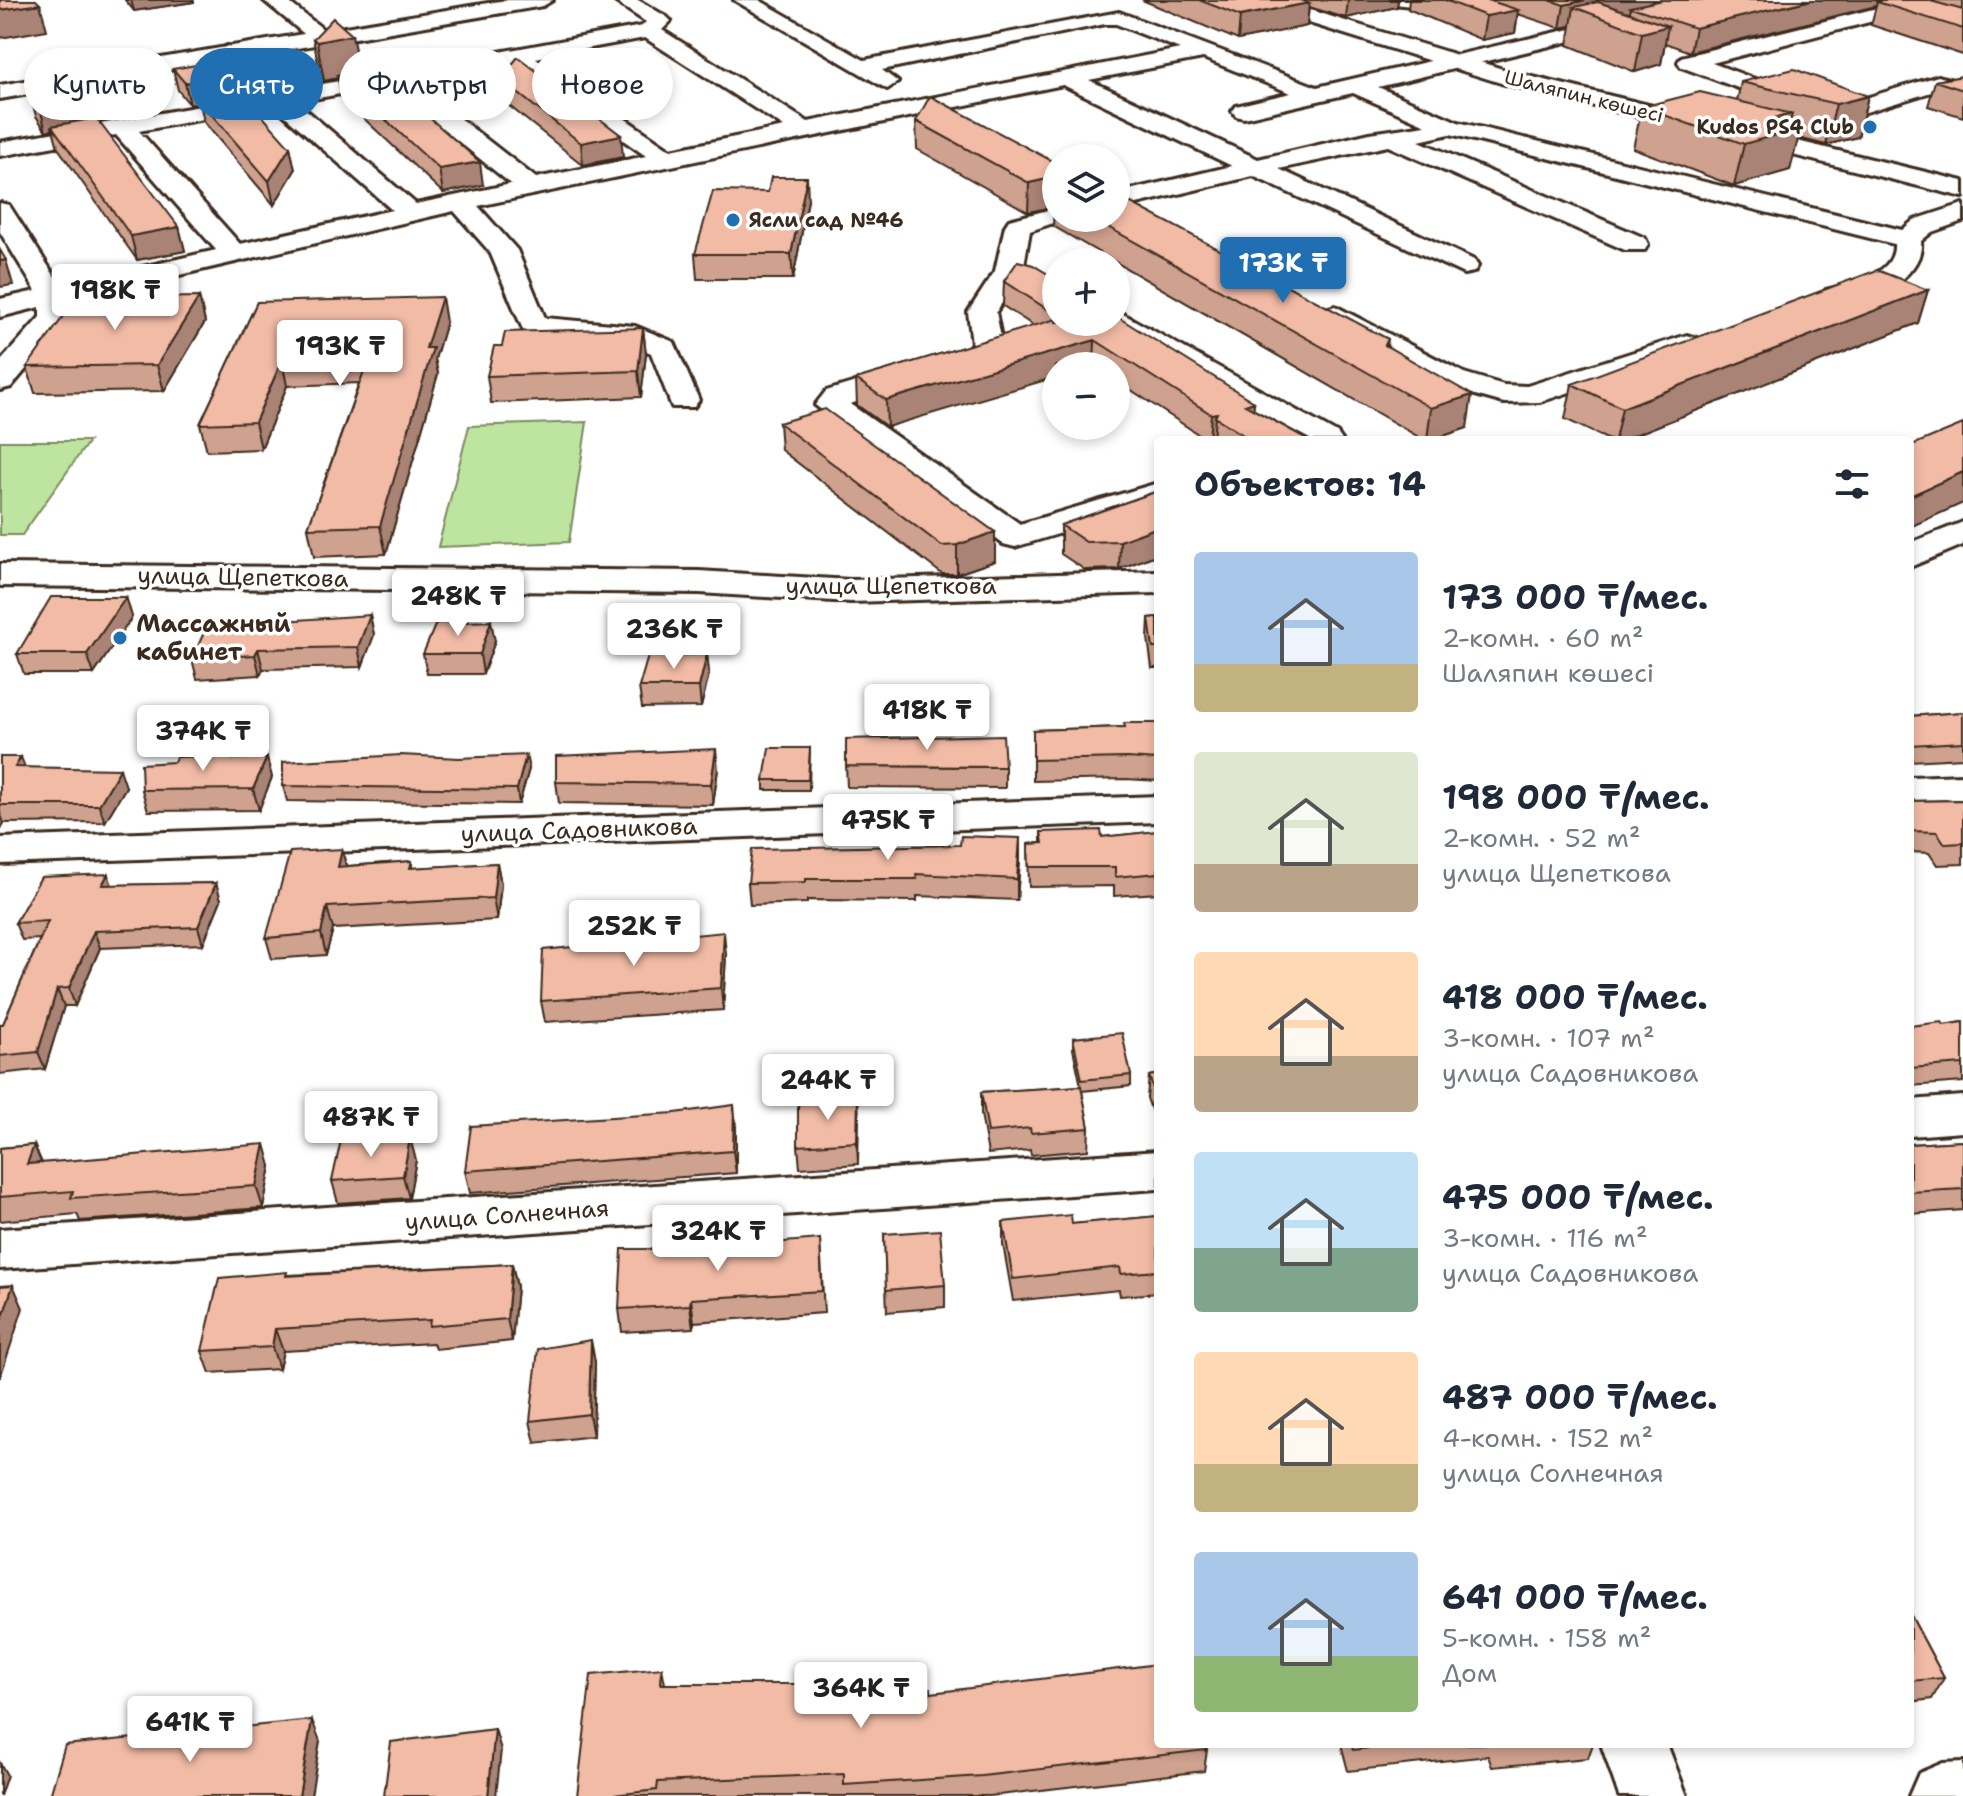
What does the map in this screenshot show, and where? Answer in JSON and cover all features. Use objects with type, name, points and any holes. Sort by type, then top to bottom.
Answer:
[{"type":"street","points":[[273,0],[322,37]]},
{"type":"street","points":[[257,48],[543,0]]},
{"type":"street","points":[[516,54],[649,31],[660,21],[623,0]]},
{"type":"street","points":[[744,0],[953,119]]},
{"type":"street","name":"Шаляпин көшесі","points":[[1255,0],[1457,63],[1963,189]]},
{"type":"street","points":[[1401,0],[1411,0]]},
{"type":"street","points":[[1689,62],[1901,8],[1963,27]]},
{"type":"street","points":[[1573,13],[1634,44]]},
{"type":"street","points":[[1244,111],[1654,16]]},
{"type":"street","points":[[861,67],[1105,18],[1130,19],[1317,95]]},
{"type":"street","points":[[1523,26],[1564,39]]},
{"type":"street","points":[[649,31],[805,130]]},
{"type":"street","points":[[0,308],[460,202],[927,104],[1207,51]]},
{"type":"street","points":[[1661,53],[1822,112],[1840,113],[1938,83],[1963,90]]},
{"type":"street","points":[[516,55],[667,159]]},
{"type":"street","points":[[0,92],[190,59]]},
{"type":"street","points":[[1066,78],[1464,266]]},
{"type":"street","points":[[1357,86],[1450,127],[1907,239]]},
{"type":"street","points":[[0,149],[190,114]]},
{"type":"street","points":[[304,120],[411,213]]},
{"type":"street","points":[[447,120],[531,187]]},
{"type":"street","points":[[122,127],[235,255]]},
{"type":"street","points":[[1130,198],[1254,168],[1450,127]]},
{"type":"street","points":[[1391,138],[1635,244]]},
{"type":"street","points":[[460,202],[503,250],[534,326],[635,335],[664,348],[683,400]]},
{"type":"street","points":[[1130,206],[1162,222]]},
{"type":"street","points":[[0,211],[54,297],[54,318],[0,381]]},
{"type":"street","points":[[1907,239],[1923,226],[1963,212]]},
{"type":"street","points":[[1042,220],[1018,226],[1021,274],[982,312],[987,343],[979,354],[837,398],[831,405],[1044,556],[1057,585]]},
{"type":"street","points":[[1807,305],[1880,282],[1903,266],[1908,255],[1907,239]]},
{"type":"street","points":[[1311,302],[1460,383],[1506,396],[1529,395],[1719,334]]},
{"type":"street","points":[[1130,327],[1319,436]]},
{"type":"street","points":[[1015,537],[1154,494]]},
{"type":"street","points":[[1914,556],[1963,532]]},
{"type":"street","points":[[1914,558],[1963,558]]},
{"type":"street","name":"улица Щепеткова","points":[[0,575],[699,582],[851,591],[1154,582]]},
{"type":"street","points":[[1914,789],[1963,787]]},
{"type":"street","name":"улица Садовникова","points":[[3,860],[1154,809]]},
{"type":"street","points":[[1914,1118],[1963,1114]]},
{"type":"street","name":"улица Солнечная","points":[[0,1249],[1154,1170]]},
{"type":"street","points":[[1635,1748],[1653,1796]]},
{"type":"street","points":[[1943,1796],[1963,1794]]},
{"type":"green space","points":[[587,422],[569,542],[438,547],[469,426]]},
{"type":"green space","points":[[0,441],[89,441],[22,535],[0,535]]},
{"type":"building","points":[[0,0],[36,0],[40,4],[0,10]]},
{"type":"building","points":[[1199,0],[1301,0],[1309,3],[1240,16]]},
{"type":"building","points":[[1445,0],[1488,0],[1518,10],[1486,16]]},
{"type":"building","points":[[1549,0],[1586,0],[1564,5]]},
{"type":"building","points":[[1663,0],[1811,0],[1695,28],[1631,7]]},
{"type":"building","points":[[1927,0],[1963,10],[1963,29],[1877,2]]},
{"type":"building","points":[[1598,2],[1668,26],[1642,33],[1574,7]]},
{"type":"building","points":[[333,18],[352,35],[317,42],[313,39]]},
{"type":"building","points":[[518,57],[532,68],[532,104],[516,92]]},
{"type":"building","points":[[190,66],[190,82],[185,83],[174,69]]},
{"type":"building","points":[[1794,69],[1868,96],[1836,104],[1741,82]]},
{"type":"building","points":[[1963,76],[1963,90],[1935,81]]},
{"type":"building","points":[[1700,92],[1792,114],[1774,118],[1801,128],[1744,144],[1642,107]]},
{"type":"building","points":[[930,96],[1042,156],[1042,180],[1029,183],[916,121]]},
{"type":"building","points":[[98,120],[179,227],[131,236],[52,126]]},
{"type":"building","points":[[216,120],[266,120],[290,147],[269,181]]},
{"type":"building","points":[[386,120],[432,120],[480,162],[439,169]]},
{"type":"building","points":[[552,120],[601,120],[621,135],[581,143]]},
{"type":"building","points":[[771,177],[807,177],[791,254],[695,254],[713,191],[768,192]]},
{"type":"building","points":[[1130,202],[1388,339],[1385,345],[1472,395],[1431,408],[1117,232],[1130,232]]},
{"type":"building","points":[[1018,261],[1042,270],[1042,306],[1004,281]]},
{"type":"building","points":[[1877,270],[1928,290],[1622,408],[1572,384]]},
{"type":"building","points":[[199,297],[157,365],[27,367],[76,299]]},
{"type":"building","points":[[442,297],[426,348],[433,348],[380,526],[308,528],[369,357],[282,360],[255,422],[200,424],[257,302]]},
{"type":"building","points":[[1042,323],[1042,336],[1130,336],[1130,325],[1254,402],[1245,405],[1302,436],[1245,436],[1215,417],[1217,413],[1211,414],[1130,362],[1130,352],[1114,352],[1095,340],[1053,352],[1042,352],[1042,355],[886,400],[856,379]]},
{"type":"building","points":[[643,328],[638,371],[487,376],[494,346],[502,346],[505,332]]},
{"type":"building","points":[[825,409],[995,532],[957,545],[942,546],[779,423]]},
{"type":"building","points":[[1963,424],[1963,472],[1914,494],[1914,444]]},
{"type":"building","points":[[1154,492],[1154,528],[1120,541],[1086,542],[1061,525]]},
{"type":"building","points":[[51,597],[126,597],[87,654],[17,654]]},
{"type":"building","points":[[370,615],[358,647],[258,649],[255,655],[192,659],[207,626]]},
{"type":"building","points":[[1154,617],[1154,648],[1153,648],[1149,618]]},
{"type":"building","points":[[491,621],[480,654],[423,654],[436,623]]},
{"type":"building","points":[[707,654],[699,687],[639,687],[648,656]]},
{"type":"building","points":[[1963,712],[1963,742],[1914,745],[1914,716]]},
{"type":"building","points":[[1124,723],[1154,723],[1154,760],[1033,760],[1033,730],[1125,727]]},
{"type":"building","points":[[1003,735],[1005,767],[846,766],[846,739]]},
{"type":"building","points":[[769,748],[810,748],[808,780],[764,780]]},
{"type":"building","points":[[716,749],[711,784],[556,782],[556,756]]},
{"type":"building","points":[[234,755],[233,759],[267,757],[253,789],[142,790],[141,764],[174,762],[176,757]]},
{"type":"building","points":[[401,755],[459,758],[526,755],[517,789],[283,786],[283,762]]},
{"type":"building","points":[[0,757],[21,757],[15,767],[120,769],[99,805],[0,805]]},
{"type":"building","points":[[1963,800],[1963,843],[1945,844],[1937,832],[1914,831],[1914,801]]},
{"type":"building","points":[[1101,830],[1102,837],[1154,831],[1154,873],[1115,877],[1115,867],[1029,867],[1028,844],[1043,843],[1041,832]]},
{"type":"building","points":[[961,836],[1020,838],[1017,879],[916,874],[917,879],[806,879],[806,882],[748,883],[752,849],[960,845]]},
{"type":"building","points":[[342,849],[338,867],[412,861],[410,868],[497,863],[493,898],[327,907],[321,933],[266,938],[290,852]]},
{"type":"building","points":[[108,874],[102,885],[216,883],[198,927],[94,931],[69,988],[57,989],[38,1052],[0,1056],[0,1024],[3,1024],[48,921],[15,923],[41,877]]},
{"type":"building","points":[[724,932],[721,988],[541,1001],[543,950]]},
{"type":"building","points":[[1963,1022],[1963,1064],[1914,1068],[1914,1026]]},
{"type":"building","points":[[1122,1033],[1131,1075],[1082,1080],[1073,1038]]},
{"type":"building","points":[[1154,1075],[1154,1091],[1149,1076]]},
{"type":"building","points":[[1081,1086],[1089,1128],[1031,1133],[1030,1128],[988,1132],[981,1092]]},
{"type":"building","points":[[858,1097],[857,1142],[798,1146],[798,1104]]},
{"type":"building","points":[[734,1105],[733,1151],[465,1171],[471,1126],[675,1113]]},
{"type":"building","points":[[410,1138],[403,1176],[332,1181],[341,1140]]},
{"type":"building","points":[[1963,1141],[1963,1189],[1914,1192],[1914,1144]]},
{"type":"building","points":[[265,1144],[256,1186],[71,1198],[73,1191],[0,1197],[0,1148],[34,1145],[27,1164]]},
{"type":"building","points":[[1071,1215],[1072,1224],[1154,1216],[1154,1271],[1121,1274],[1120,1267],[1013,1279],[1003,1222]]},
{"type":"building","points":[[940,1230],[945,1285],[886,1290],[884,1234]]},
{"type":"building","points":[[820,1239],[822,1291],[691,1299],[690,1305],[619,1309],[622,1249],[697,1249]]},
{"type":"building","points":[[512,1264],[507,1319],[429,1326],[430,1320],[275,1329],[272,1347],[202,1351],[219,1278],[287,1272],[286,1276]]},
{"type":"building","points":[[13,1285],[0,1325],[0,1286]]},
{"type":"building","points":[[591,1340],[589,1414],[530,1421],[538,1349]]},
{"type":"building","points":[[1914,1622],[1944,1678],[1914,1681]]},
{"type":"building","points":[[1154,1665],[1154,1748],[1207,1750],[982,1776],[844,1785],[844,1774],[658,1782],[657,1790],[577,1796],[591,1675],[662,1668],[661,1684],[807,1684],[807,1701],[931,1688],[931,1693]]},
{"type":"building","points":[[312,1720],[299,1796],[50,1796],[65,1745]]},
{"type":"building","points":[[495,1729],[488,1796],[384,1796],[391,1742]]},
{"type":"place","name":"Kudos PS4 Club","points":[[1870,127]]},
{"type":"place","name":"Ясли сад №46","points":[[733,220]]},
{"type":"place","name":"Массажный кабинет","points":[[120,638]]}]
